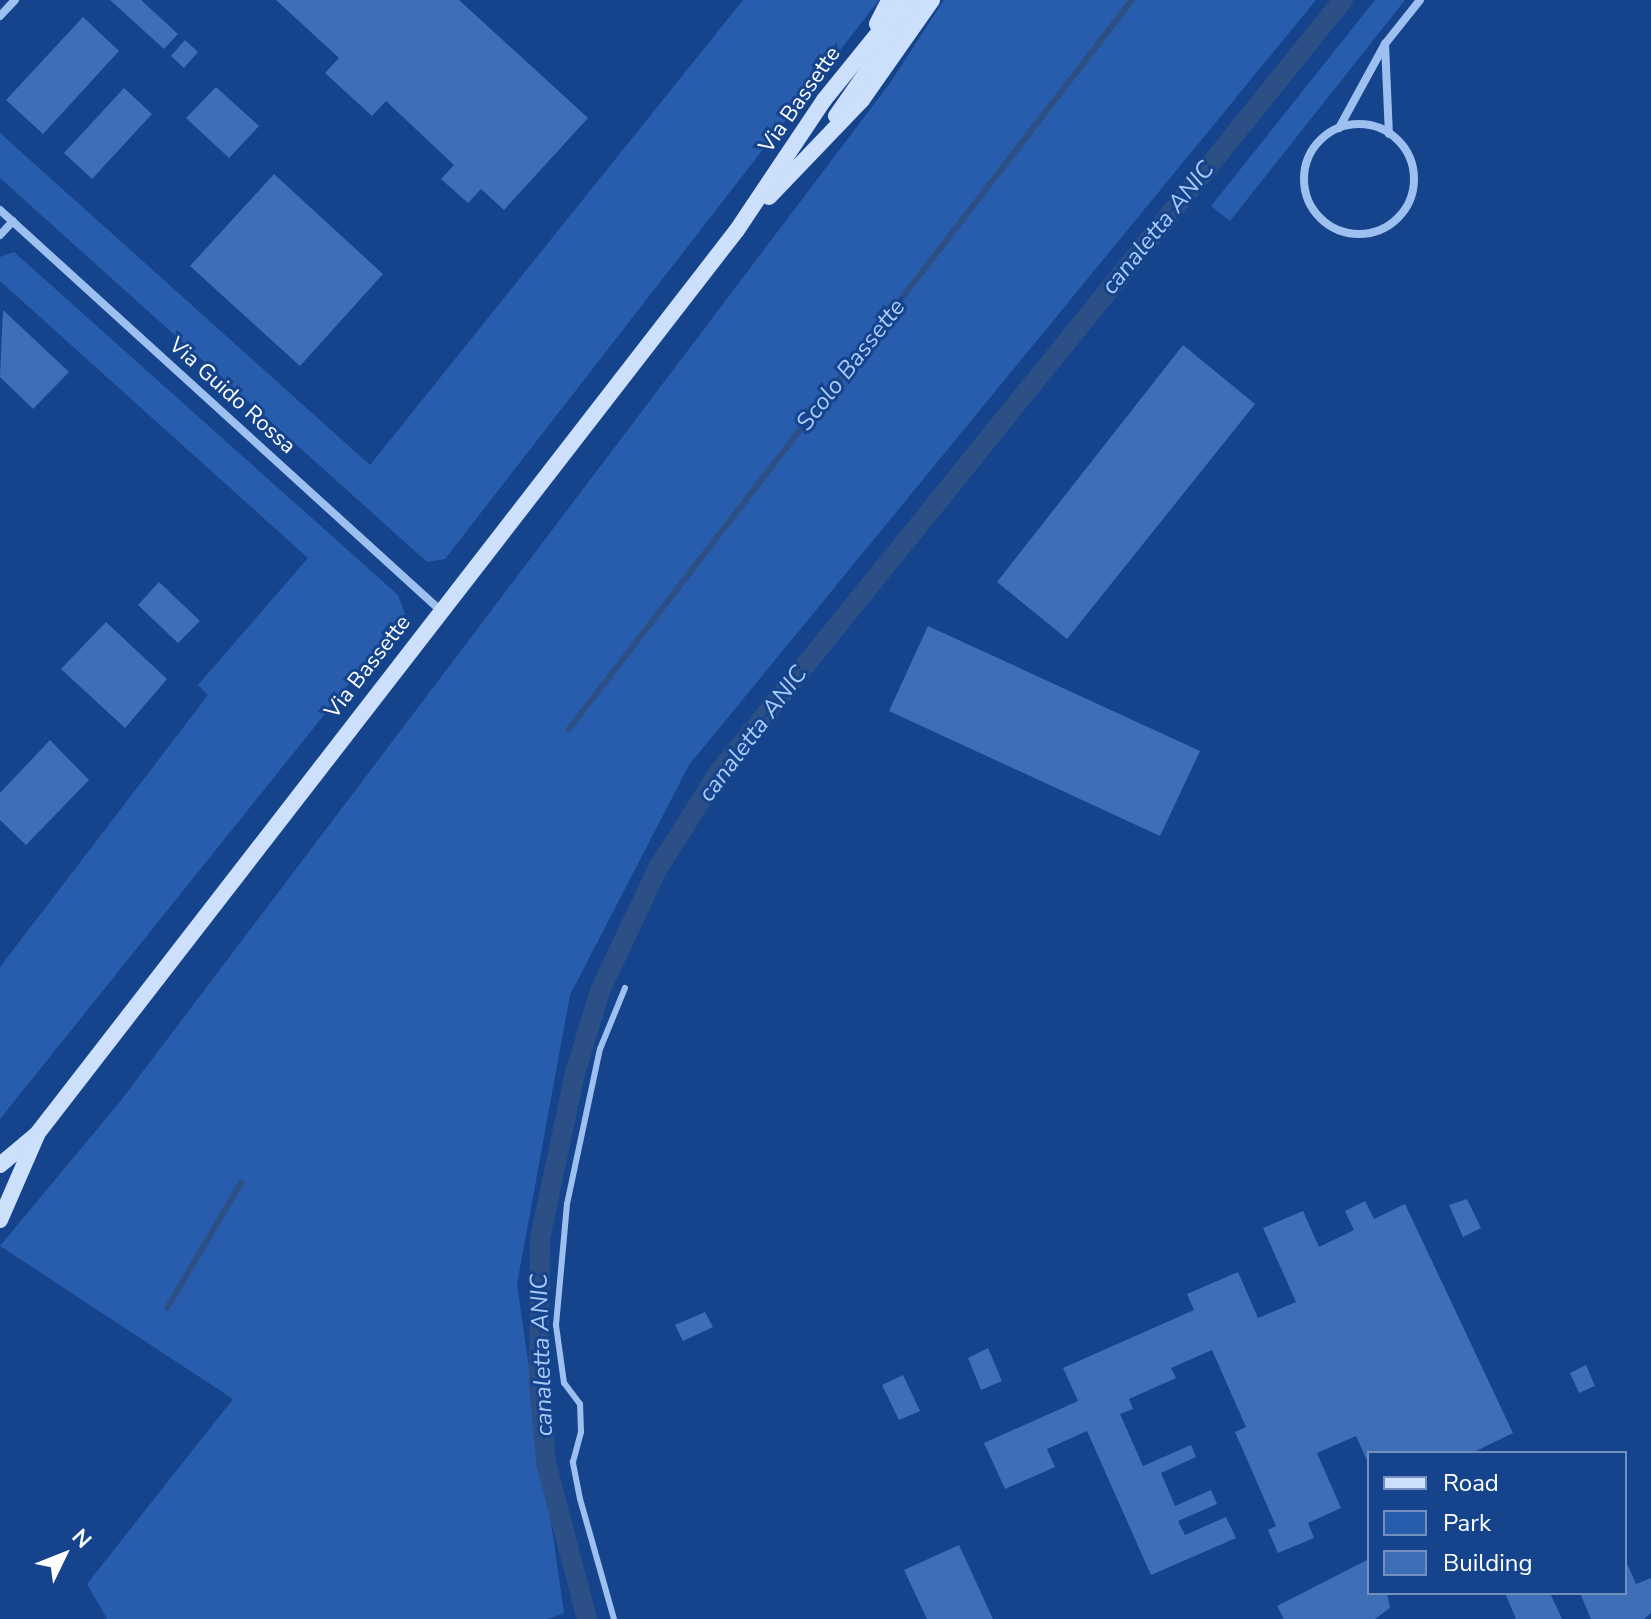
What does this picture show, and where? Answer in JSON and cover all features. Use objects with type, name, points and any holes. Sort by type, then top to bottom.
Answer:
[{"type":"main road","points":[[865,46],[889,0]]},
{"type":"main road","name":"Via Bassette","points":[[0,1165],[37,1134],[737,230],[865,46],[905,0]]},
{"type":"main road","name":"Via Bassette","points":[[813,150],[917,0]]},
{"type":"main road","name":"Via Bassette","points":[[737,230],[862,100],[932,0]]},
{"type":"main road","name":"Via Bassette","points":[[0,1220],[37,1134]]},
{"type":"main road","name":"Via Bassette","points":[[0,1197],[19,1179]]},
{"type":"street","points":[[0,16],[15,0]]},
{"type":"street","points":[[1339,128],[1356,124],[1389,134],[1411,161],[1412,197],[1389,225],[1353,234],[1319,217],[1304,183],[1313,150],[1339,128],[1385,44],[1420,0]]},
{"type":"street","points":[[1385,44],[1389,134]]},
{"type":"street","name":"Via Guido Rossa","points":[[0,210],[440,610]]},
{"type":"street","points":[[0,235],[13,221]]},
{"type":"lane","points":[[614,1619],[580,1499],[573,1462],[581,1432],[580,1404],[564,1383],[556,1325],[567,1204],[600,1049],[625,988]]},
{"type":"green space","points":[[743,0],[879,0],[445,559],[427,562],[0,178],[0,133],[370,465]]},
{"type":"green space","points":[[944,0],[1316,0],[689,765],[570,995],[517,1284],[564,1613],[548,1619],[107,1619],[87,1584],[233,1399],[0,1246],[119,1103],[890,83]]},
{"type":"green space","points":[[1375,0],[1405,0],[1230,221],[1211,206]]},
{"type":"green space","points":[[14,252],[398,595],[405,614],[0,1119],[0,967],[208,695],[198,685],[308,558],[0,281],[0,257]]},
{"type":"building","points":[[110,0],[141,0],[178,34],[164,49]]},
{"type":"building","points":[[276,0],[459,0],[588,118],[504,210],[481,189],[468,203],[441,179],[454,165],[386,101],[372,116],[325,73],[339,58]]},
{"type":"building","points":[[83,17],[119,51],[43,134],[6,100]]},
{"type":"building","points":[[185,40],[198,52],[184,68],[171,56]]},
{"type":"building","points":[[216,87],[259,126],[229,158],[186,118]]},
{"type":"building","points":[[124,88],[152,114],[92,179],[64,153]]},
{"type":"building","points":[[274,174],[383,274],[300,366],[190,266]]},
{"type":"building","points":[[3,310],[69,372],[33,409],[0,377]]},
{"type":"building","points":[[1183,345],[1255,404],[1067,639],[997,582]]},
{"type":"building","points":[[159,582],[200,621],[178,643],[138,605]]},
{"type":"building","points":[[106,622],[167,679],[125,728],[61,669]]},
{"type":"building","points":[[928,626],[1200,751],[1160,836],[889,711]]},
{"type":"building","points":[[50,740],[89,780],[26,845],[0,820],[0,793]]},
{"type":"building","points":[[1467,1199],[1481,1228],[1463,1237],[1449,1205]]},
{"type":"building","points":[[1365,1201],[1374,1219],[1405,1204],[1513,1433],[1476,1451],[1367,1451],[1367,1461],[1356,1436],[1317,1453],[1341,1508],[1308,1523],[1314,1538],[1278,1553],[1268,1530],[1276,1526],[1235,1432],[1246,1427],[1212,1350],[1171,1368],[1176,1378],[1129,1399],[1133,1409],[1120,1414],[1143,1466],[1191,1445],[1196,1457],[1161,1473],[1175,1506],[1211,1490],[1217,1504],[1178,1521],[1185,1535],[1226,1517],[1236,1538],[1151,1575],[1087,1431],[1047,1449],[1055,1467],[1005,1489],[984,1443],[1078,1401],[1063,1368],[1194,1310],[1187,1294],[1238,1272],[1258,1318],[1296,1302],[1263,1228],[1303,1211],[1319,1247],[1354,1230],[1345,1211]]},
{"type":"building","points":[[705,1312],[713,1327],[683,1341],[675,1325]]},
{"type":"building","points":[[988,1348],[1002,1381],[981,1390],[968,1358]]},
{"type":"building","points":[[1586,1365],[1595,1386],[1579,1393],[1570,1373]]},
{"type":"building","points":[[903,1375],[920,1411],[899,1420],[882,1385]]},
{"type":"building","points":[[959,1545],[993,1619],[927,1619],[904,1570]]},
{"type":"building","points":[[1367,1560],[1367,1595],[1387,1595],[1390,1608],[1375,1619],[1284,1619],[1277,1606]]},
{"type":"building","points":[[1627,1564],[1636,1584],[1651,1578],[1651,1613],[1644,1619],[1591,1619],[1581,1595],[1627,1595]]},
{"type":"building","points":[[1506,1595],[1551,1595],[1562,1619],[1516,1619]]},
{"type":"waterway","name":"Scolo Bassette","points":[[569,729],[1132,0]]},
{"type":"waterway","name":"canaletta ANIC","points":[[587,1619],[546,1463],[539,1381],[540,1239],[575,1073],[600,991],[658,868],[719,772],[1343,0]]},
{"type":"waterway","name":"Scolo Bassette","points":[[167,1308],[241,1183]]}]
